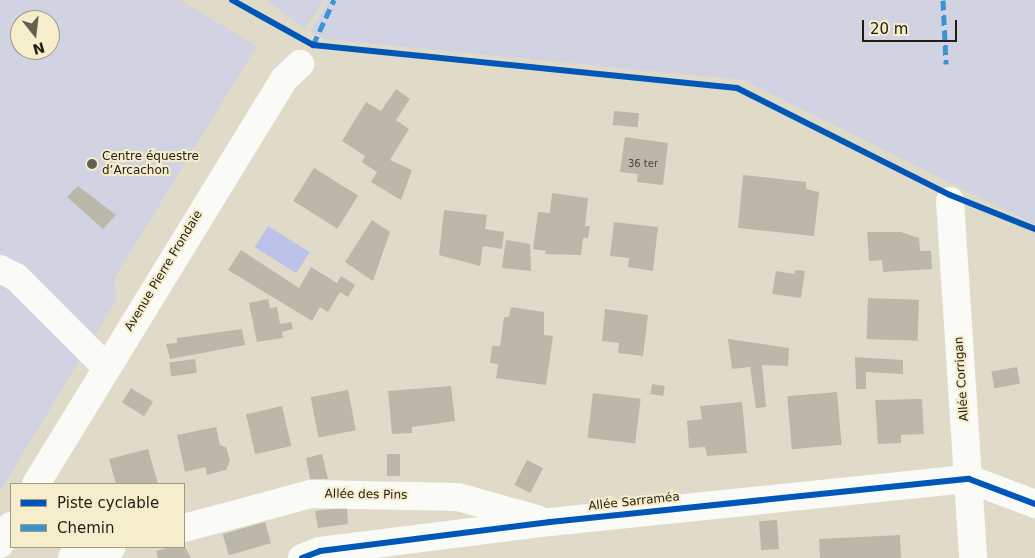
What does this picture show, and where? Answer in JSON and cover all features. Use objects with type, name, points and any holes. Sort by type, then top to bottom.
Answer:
[{"type":"street","name":"Avenue Pierre Frondaie","points":[[37,483],[284,79],[300,64]]},
{"type":"street","name":"Allée Corrigan","points":[[950,201],[970,479],[973,558]]},
{"type":"street","points":[[0,269],[16,276],[106,367]]},
{"type":"street","points":[[970,479],[1035,504]]},
{"type":"street","name":"Allée Sarraméa","points":[[302,558],[320,551],[550,522],[970,479]]},
{"type":"street","name":"Allée des Pins","points":[[185,528],[311,494],[458,497],[550,522]]},
{"type":"street","points":[[0,544],[10,528]]},
{"type":"street","points":[[72,558],[108,548]]},
{"type":"shaded area","name":"Centre équestre d’Arcachon","points":[[0,0],[180,0],[257,46],[115,277],[116,301],[0,491]]},
{"type":"shaded area","points":[[266,0],[324,0],[305,29]]},
{"type":"shaded area","points":[[329,0],[1035,0],[1035,225],[743,80],[324,39],[310,32]]},
{"type":"water","points":[[268,226],[310,252],[296,273],[255,247]]},
{"type":"building","points":[[396,89],[410,99],[396,120],[409,129],[390,160],[412,170],[401,200],[371,182],[377,172],[362,162],[365,156],[342,141],[366,102],[381,111]]},
{"type":"building","points":[[614,111],[639,113],[638,127],[613,125]]},
{"type":"building","points":[[625,137],[668,143],[663,185],[637,182],[638,174],[620,172]]},
{"type":"building","points":[[314,168],[358,196],[337,229],[293,201]]},
{"type":"building","points":[[743,175],[806,182],[806,189],[819,192],[814,236],[738,228]]},
{"type":"building","points":[[78,186],[116,215],[103,229],[67,197]]},
{"type":"building","points":[[552,193],[588,198],[585,226],[590,226],[588,238],[583,238],[581,255],[545,254],[546,251],[533,249],[538,212],[550,213]]},
{"type":"building","points":[[444,210],[487,215],[485,229],[504,232],[502,249],[483,246],[480,266],[439,255]]},
{"type":"building","points":[[372,220],[390,232],[373,281],[345,262]]},
{"type":"building","points":[[614,222],[658,227],[653,271],[628,267],[629,258],[610,256]]},
{"type":"building","points":[[867,232],[901,232],[919,238],[920,251],[931,251],[932,269],[883,272],[882,260],[869,261]]},
{"type":"building","points":[[506,240],[530,244],[531,271],[502,268]]},
{"type":"building","points":[[241,250],[299,288],[311,267],[337,283],[341,276],[355,285],[348,297],[340,292],[328,312],[320,307],[312,321],[228,270]]},
{"type":"building","points":[[795,270],[805,271],[801,298],[772,294],[776,271],[794,274]]},
{"type":"building","points":[[868,298],[919,300],[918,341],[867,339]]},
{"type":"building","points":[[268,299],[270,308],[277,307],[280,324],[291,322],[293,329],[282,332],[283,338],[257,342],[249,303]]},
{"type":"building","points":[[511,307],[544,312],[544,335],[553,336],[546,385],[496,378],[498,364],[490,363],[492,346],[500,346],[504,317],[509,317]]},
{"type":"building","points":[[605,309],[648,315],[643,356],[618,353],[619,343],[602,341]]},
{"type":"building","points":[[242,329],[245,345],[170,359],[166,344],[177,343],[177,338]]},
{"type":"building","points":[[728,339],[789,348],[788,366],[762,365],[766,407],[756,408],[750,367],[732,369]]},
{"type":"building","points":[[855,357],[903,360],[903,374],[866,372],[866,389],[856,389]]},
{"type":"building","points":[[195,359],[197,373],[171,376],[169,363]]},
{"type":"building","points":[[1017,367],[1020,384],[994,388],[991,372]]},
{"type":"building","points":[[652,384],[665,386],[663,396],[650,394]]},
{"type":"building","points":[[451,386],[455,421],[412,427],[412,433],[392,434],[388,391]]},
{"type":"building","points":[[131,388],[153,402],[144,416],[122,402]]},
{"type":"building","points":[[348,390],[356,430],[319,437],[311,397]]},
{"type":"building","points":[[837,392],[842,445],[792,449],[787,396]]},
{"type":"building","points":[[593,393],[641,399],[635,444],[588,438]]},
{"type":"building","points":[[922,399],[924,434],[901,435],[901,443],[878,444],[875,400]]},
{"type":"building","points":[[742,402],[747,453],[707,456],[705,447],[689,448],[687,421],[702,419],[700,406]]},
{"type":"building","points":[[282,406],[291,446],[255,454],[246,414]]},
{"type":"building","points":[[216,427],[220,445],[226,447],[230,461],[226,470],[207,475],[205,467],[185,472],[177,435]]},
{"type":"building","points":[[148,449],[158,483],[116,483],[109,459]]},
{"type":"building","points":[[322,454],[328,479],[310,479],[306,458]]},
{"type":"building","points":[[387,454],[400,454],[400,476],[387,476]]},
{"type":"building","points":[[527,460],[543,468],[530,493],[514,485]]},
{"type":"building","points":[[347,508],[348,524],[318,528],[315,511]]},
{"type":"building","points":[[777,520],[779,549],[761,550],[759,521]]},
{"type":"building","points":[[265,522],[271,543],[229,555],[223,534]]},
{"type":"building","points":[[900,535],[901,558],[820,558],[819,539]]},
{"type":"building","points":[[185,547],[191,558],[158,558],[156,551]]},
{"type":"marked path","points":[[313,45],[334,0]]},
{"type":"marked path","points":[[943,0],[946,64]]},
{"type":"cycle path","points":[[232,0],[313,45],[737,88],[950,195],[1035,229]]},
{"type":"cycle path","points":[[302,558],[320,551],[550,522],[969,479],[1035,504]]},
{"type":"place","name":"Centre équestre d’Arcachon","points":[[92,164]]}]
